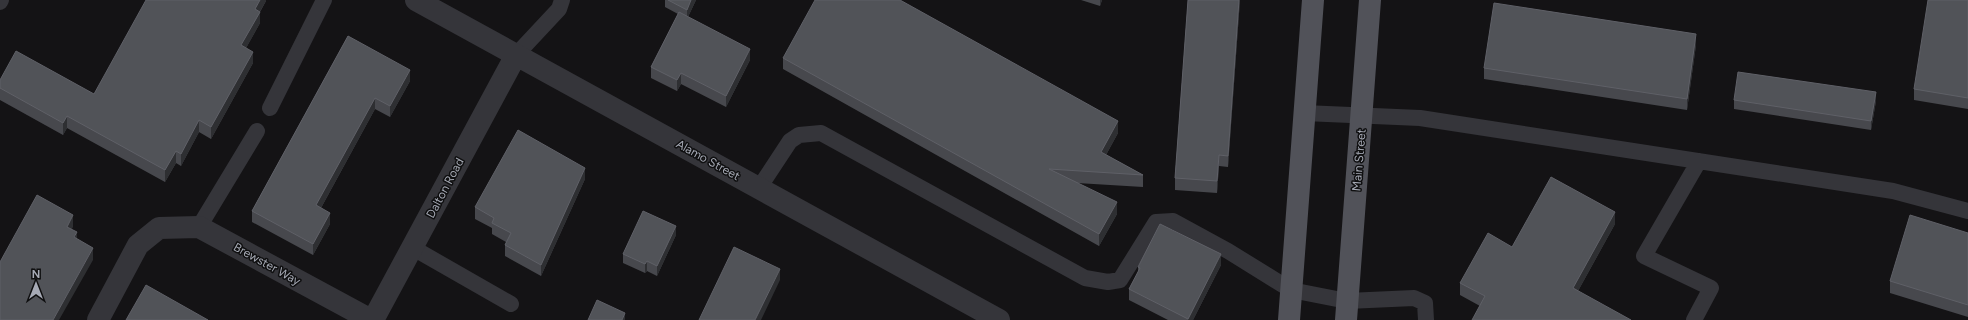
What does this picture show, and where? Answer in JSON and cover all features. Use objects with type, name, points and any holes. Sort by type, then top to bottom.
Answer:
[{"type":"main road","points":[[1289,320],[1313,0]]},
{"type":"main road","name":"Main Street","points":[[1347,311],[1370,0]]},
{"type":"street","name":"Alamo Street","points":[[416,0],[999,320]]},
{"type":"street","name":"Dalton Road","points":[[372,320],[413,248],[516,55]]},
{"type":"street","name":"Brewster Way","points":[[98,320],[138,245],[159,228],[199,227],[372,320]]},
{"type":"lane","points":[[270,108],[324,0]]},
{"type":"lane","points":[[516,55],[559,9],[562,0]]},
{"type":"lane","points":[[1304,113],[1420,118],[1893,191],[1968,211]]},
{"type":"lane","points":[[199,227],[257,131]]},
{"type":"lane","points":[[759,188],[790,141],[800,135],[821,133],[1085,278],[1108,282],[1120,280],[1156,222],[1166,220],[1173,221],[1228,250],[1291,290],[1347,311],[1414,298],[1425,303],[1426,320]]},
{"type":"lane","points":[[1694,320],[1711,288],[1644,256],[1699,161]]},
{"type":"lane","points":[[413,248],[511,304]]},
{"type":"building","points":[[146,0],[260,0],[255,9],[260,12],[241,45],[253,52],[211,127],[199,120],[181,154],[176,151],[165,170],[67,116],[63,123],[0,88],[0,80],[16,51],[94,94]]},
{"type":"building","points":[[668,0],[691,0],[687,10]]},
{"type":"building","points":[[815,0],[900,0],[1118,121],[1101,152],[1143,175],[1049,169],[1117,202],[1099,234],[783,58]]},
{"type":"building","points":[[1188,0],[1239,0],[1228,156],[1219,155],[1217,181],[1175,178]]},
{"type":"building","points":[[1928,0],[1968,0],[1968,98],[1914,89]]},
{"type":"building","points":[[1494,3],[1696,34],[1687,99],[1484,68]]},
{"type":"building","points":[[679,12],[750,49],[726,96],[681,73],[677,80],[651,67]]},
{"type":"building","points":[[348,36],[410,70],[390,106],[375,98],[316,205],[330,213],[313,244],[252,211]]},
{"type":"building","points":[[1738,72],[1876,92],[1871,121],[1734,100]]},
{"type":"building","points":[[518,130],[585,168],[541,265],[505,245],[511,233],[492,223],[494,218],[475,207]]},
{"type":"building","points":[[1551,177],[1615,212],[1573,288],[1631,320],[1472,320],[1485,296],[1460,283],[1488,233],[1512,247]]},
{"type":"building","points":[[37,195],[73,215],[67,227],[77,232],[74,237],[93,248],[53,320],[0,320],[0,262]]},
{"type":"building","points":[[643,211],[676,226],[657,266],[647,261],[645,264],[623,254]]},
{"type":"building","points":[[1910,215],[1968,233],[1968,305],[1890,281]]},
{"type":"building","points":[[1160,224],[1221,254],[1188,319],[1129,289],[1140,268],[1138,267]]},
{"type":"building","points":[[734,247],[780,269],[755,320],[699,320]]},
{"type":"building","points":[[146,285],[208,320],[126,320]]},
{"type":"building","points":[[597,300],[625,313],[622,320],[588,320]]}]
